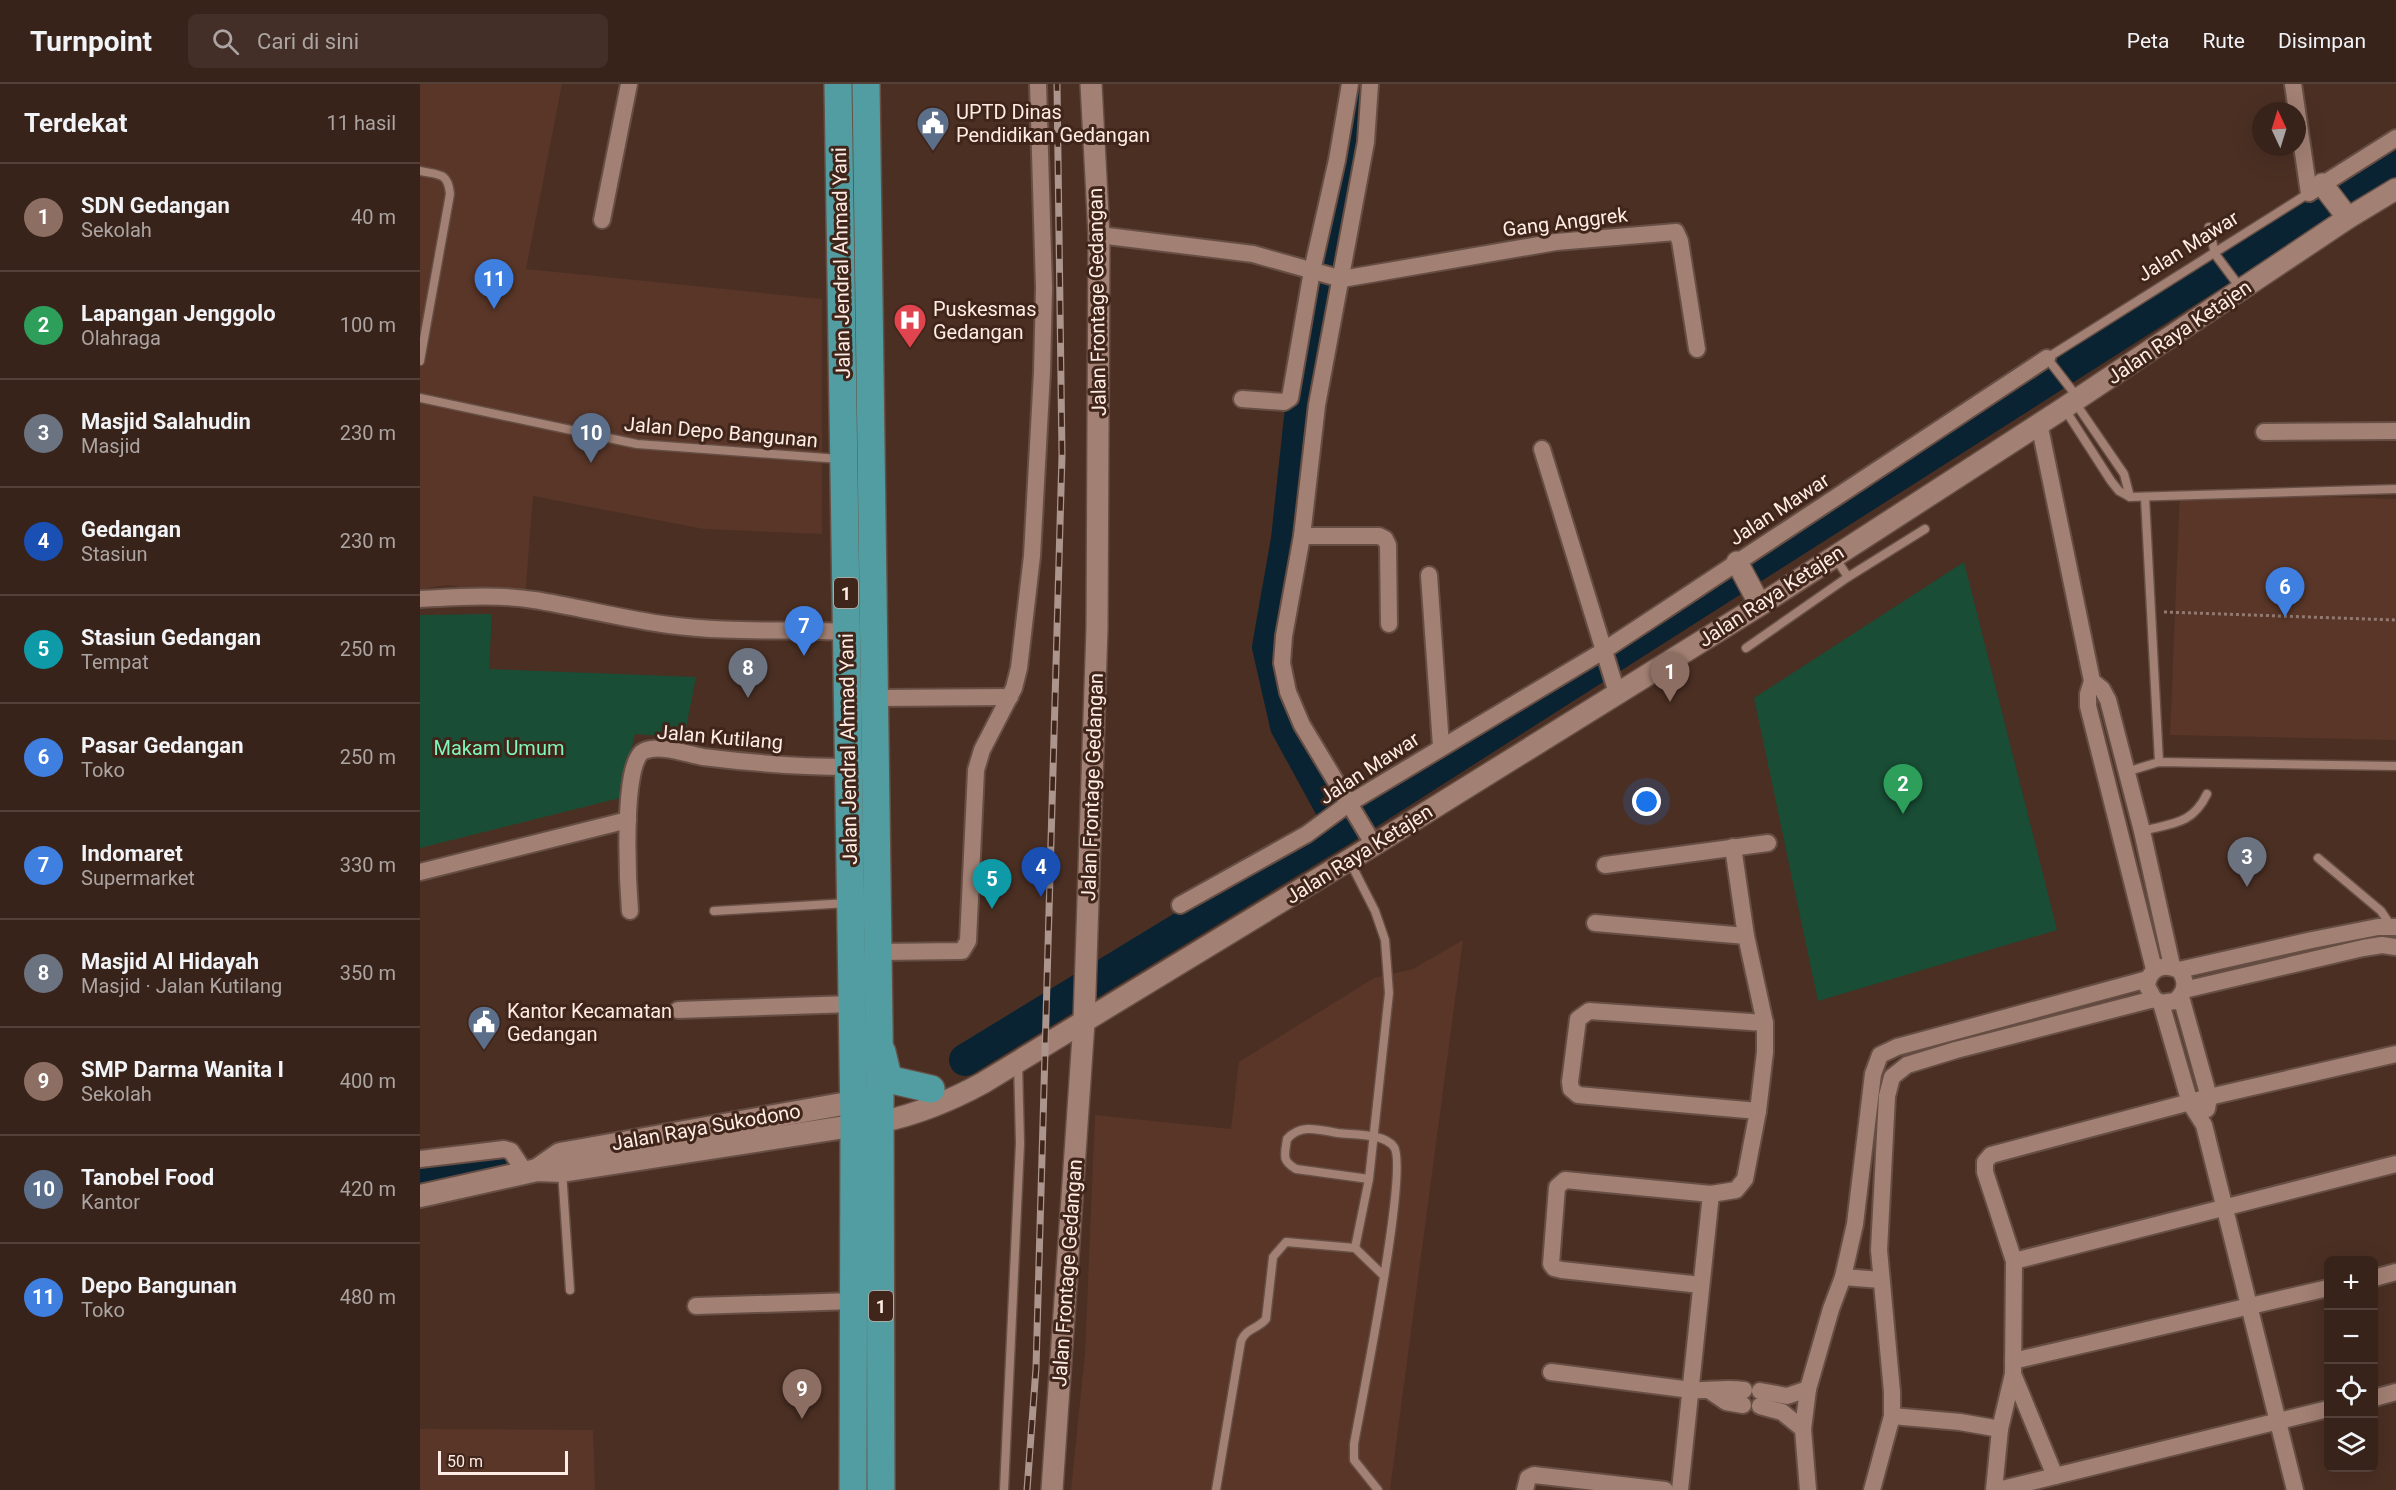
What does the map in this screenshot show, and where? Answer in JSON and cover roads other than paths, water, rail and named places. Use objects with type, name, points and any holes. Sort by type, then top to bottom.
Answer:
[{"type":"highway","name":"Jalan Jendral Ahmad Yani","points":[[838,84],[854,1113]]},
{"type":"highway","name":"Jalan Jendral Ahmad Yani","points":[[866,84],[881,1109]]},
{"type":"highway","points":[[879,1036],[884,1063],[892,1080],[931,1089]]},
{"type":"highway","name":"1","points":[[880,1490],[881,1109]]},
{"type":"highway","name":"1","points":[[853,1490],[854,1113]]},
{"type":"main road","name":"Jalan Raya Sukodono","points":[[531,1171],[560,1154],[881,1109]]},
{"type":"main road","name":"Jalan Raya Sukodono","points":[[420,1196],[531,1171],[562,1171],[854,1113]]},
{"type":"street","points":[[602,220],[629,84]]},
{"type":"street","points":[[878,952],[962,951],[968,941],[976,770],[982,750],[1010,697],[1019,668],[1032,556],[1042,372],[1044,288],[1038,84]]},
{"type":"street","name":"Jalan Frontage Gedangan","points":[[1052,1490],[1084,1022],[1097,628],[1099,235],[1091,84]]},
{"type":"street","points":[[1242,399],[1284,402],[1290,398],[1316,272],[1350,84]]},
{"type":"street","points":[[1370,84],[1366,142],[1317,405],[1302,536],[1284,636],[1282,663],[1288,692],[1302,725],[1370,840]]},
{"type":"street","points":[[2293,84],[2329,199]]},
{"type":"street","name":"Jalan Mawar","points":[[2329,199],[2396,138]]},
{"type":"street","name":"Jalan Raya Ketajen","points":[[881,1109],[903,1117],[947,1102],[1084,1022],[1349,860],[1370,840],[1834,555],[2039,423],[2071,398],[2238,285],[2329,199],[2396,189]]},
{"type":"street","name":"Gang Anggrek","points":[[1339,278],[1556,242],[1676,232],[1680,241],[1697,349]]},
{"type":"street","points":[[1099,235],[1253,254],[1339,278]]},
{"type":"street","name":"Jalan Mawar","points":[[1179,905],[1351,810],[1442,746],[1604,655],[2050,361]]},
{"type":"street","points":[[2039,423],[2092,681],[2088,694],[2088,706],[2126,856],[2151,974],[2147,986],[2157,1001],[2190,1103],[2204,1125],[2295,1490]]},
{"type":"street","points":[[2264,432],[2396,431]]},
{"type":"street","points":[[1542,449],[1615,690]]},
{"type":"street","points":[[1302,536],[1379,536],[1385,539],[1388,545],[1389,624]]},
{"type":"street","points":[[1739,565],[1758,601]]},
{"type":"street","points":[[1429,575],[1442,746]]},
{"type":"street","points":[[420,599],[477,596],[533,600],[597,614],[734,632],[847,632]]},
{"type":"street","points":[[2092,681],[2105,693],[2108,700],[2175,968],[2183,976],[2182,993],[2209,1098],[2204,1125]]},
{"type":"street","points":[[875,698],[1010,697]]},
{"type":"street","name":"Jalan Kutilang","points":[[630,911],[626,855],[628,820],[634,762],[643,751],[658,749],[704,757],[818,767],[849,767]]},
{"type":"street","points":[[420,872],[628,820]]},
{"type":"street","points":[[1605,865],[1768,843]]},
{"type":"street","points":[[1701,1285],[1554,1268],[1551,1264],[1557,1187],[1565,1180],[1711,1194],[1736,1190],[1745,1179],[1758,1111],[1765,1052],[1765,1023],[1746,936],[1733,847]]},
{"type":"street","points":[[2126,856],[2146,852]]},
{"type":"street","points":[[1595,923],[1746,936]]},
{"type":"street","points":[[1808,1490],[1803,1429],[1808,1389],[1843,1277],[1855,1224],[1873,1074],[1878,1059],[1884,1053],[1951,1031],[2151,974],[2166,966],[2175,968],[2393,926]]},
{"type":"street","points":[[2312,940],[2317,960]]},
{"type":"street","points":[[1872,1490],[1892,1416],[1880,1243],[1890,1083],[1894,1074],[1907,1065],[1956,1050],[2157,1001],[2175,1001],[2182,993],[2363,948],[2382,945],[2396,947]]},
{"type":"street","points":[[678,1010],[852,1005]]},
{"type":"street","points":[[1758,1111],[1578,1095],[1571,1089],[1570,1082],[1578,1019],[1589,1011],[1765,1023]]},
{"type":"street","points":[[1951,1031],[1956,1050]]},
{"type":"street","points":[[2324,1410],[1996,1490],[2000,1429],[2013,1368],[2014,1262],[1984,1172],[1985,1162],[1991,1155],[2209,1098],[2396,1054]]},
{"type":"street","name":"Jalan Raya Ketajen","points":[[881,1109],[931,1089],[983,1083]]},
{"type":"street","points":[[420,1159],[504,1149],[511,1151],[531,1171]]},
{"type":"street","points":[[2014,1262],[2396,1164]]},
{"type":"street","points":[[1680,1490],[1711,1194]]},
{"type":"street","points":[[2378,1277],[2396,1272]]},
{"type":"street","points":[[1843,1277],[1881,1280]]},
{"type":"street","points":[[2013,1368],[2324,1289]]},
{"type":"street","points":[[696,1306],[854,1301]]},
{"type":"street","points":[[2013,1368],[2055,1476]]},
{"type":"street","points":[[1551,1372],[1710,1391],[1729,1388],[1782,1412],[1803,1429]]},
{"type":"street","points":[[1752,1398],[1787,1396],[1808,1389]]},
{"type":"street","points":[[2378,1397],[2396,1392]]},
{"type":"street","points":[[1892,1416],[1960,1422],[2000,1429]]},
{"type":"street","points":[[1525,1490],[1528,1478],[1534,1475],[1665,1490]]},
{"type":"lane","points":[[420,171],[446,178],[449,182],[450,194],[420,361]]},
{"type":"lane","name":"Jalan Mawar","points":[[2050,361],[2217,257],[2329,199]]},
{"type":"lane","points":[[2209,227],[2217,257],[2238,285]]},
{"type":"lane","points":[[2050,361],[2071,398],[2111,482],[2119,491],[2130,497],[2396,489]]},
{"type":"lane","name":"Jalan Depo Bangunan","points":[[420,398],[637,444],[844,459]]},
{"type":"lane","points":[[2071,398],[2124,474],[2130,497]]},
{"type":"lane","points":[[2145,498],[2159,762]]},
{"type":"lane","points":[[1746,648],[1848,577],[1924,528]]},
{"type":"lane","points":[[1834,555],[1848,577]]},
{"type":"lane","points":[[2126,772],[2159,762],[2396,766]]},
{"type":"lane","points":[[2142,831],[2187,819],[2198,810],[2207,794]]},
{"type":"lane","points":[[2318,858],[2381,911],[2393,926]]},
{"type":"lane","points":[[1349,860],[1375,911],[1384,940],[1389,993],[1369,1179],[1355,1248]]},
{"type":"lane","points":[[714,910],[851,903]]},
{"type":"lane","points":[[1004,1490],[1020,1143],[1018,1060]]},
{"type":"lane","points":[[1369,1179],[1296,1168],[1287,1163],[1285,1159],[1287,1139],[1298,1130],[1312,1129],[1384,1139],[1394,1148],[1398,1161],[1397,1188],[1384,1276],[1354,1444],[1354,1460],[1378,1490]]},
{"type":"lane","points":[[562,1171],[570,1290]]},
{"type":"lane","points":[[1216,1490],[1241,1341],[1247,1331],[1262,1324],[1266,1319],[1273,1257],[1286,1242],[1355,1248],[1384,1276]]},
{"type":"waterway","points":[[1333,812],[1286,726],[1268,647],[1287,539],[1300,417],[1357,116],[1360,84]]},
{"type":"waterway","points":[[965,1060],[1343,829],[2353,185],[2396,163]]},
{"type":"waterway","points":[[420,1171],[497,1156]]},
{"type":"railway","points":[[1027,1490],[1036,1368],[1062,455],[1057,84]]},
{"type":"place","name":"UPTD Dinas Pendidikan Gedangan","points":[[933,152]]},
{"type":"place","name":"Depo Bangunan","points":[[494,309]]},
{"type":"place","name":"Puskesmas Gedangan","points":[[910,349]]},
{"type":"place","name":"Tanobel Food","points":[[591,463]]},
{"type":"place","name":"Pasar Gedangan","points":[[2285,617]]},
{"type":"place","name":"Indomaret","points":[[804,656]]},
{"type":"place","name":"Masjid Al Hidayah","points":[[748,698]]},
{"type":"place","name":"SDN Gedangan","points":[[1670,702]]},
{"type":"place","name":"Lapangan Jenggolo","points":[[1903,814]]},
{"type":"place","name":"Masjid Salahudin","points":[[2247,887]]},
{"type":"place","name":"Gedangan","points":[[1041,897]]},
{"type":"place","name":"Stasiun Gedangan","points":[[992,909]]},
{"type":"place","name":"Kantor Kecamatan Gedangan","points":[[484,1051]]},
{"type":"place","name":"SMP Darma Wanita I","points":[[802,1419]]},
{"type":"park label","name":"Makam Umum","points":[[499,748]]}]
